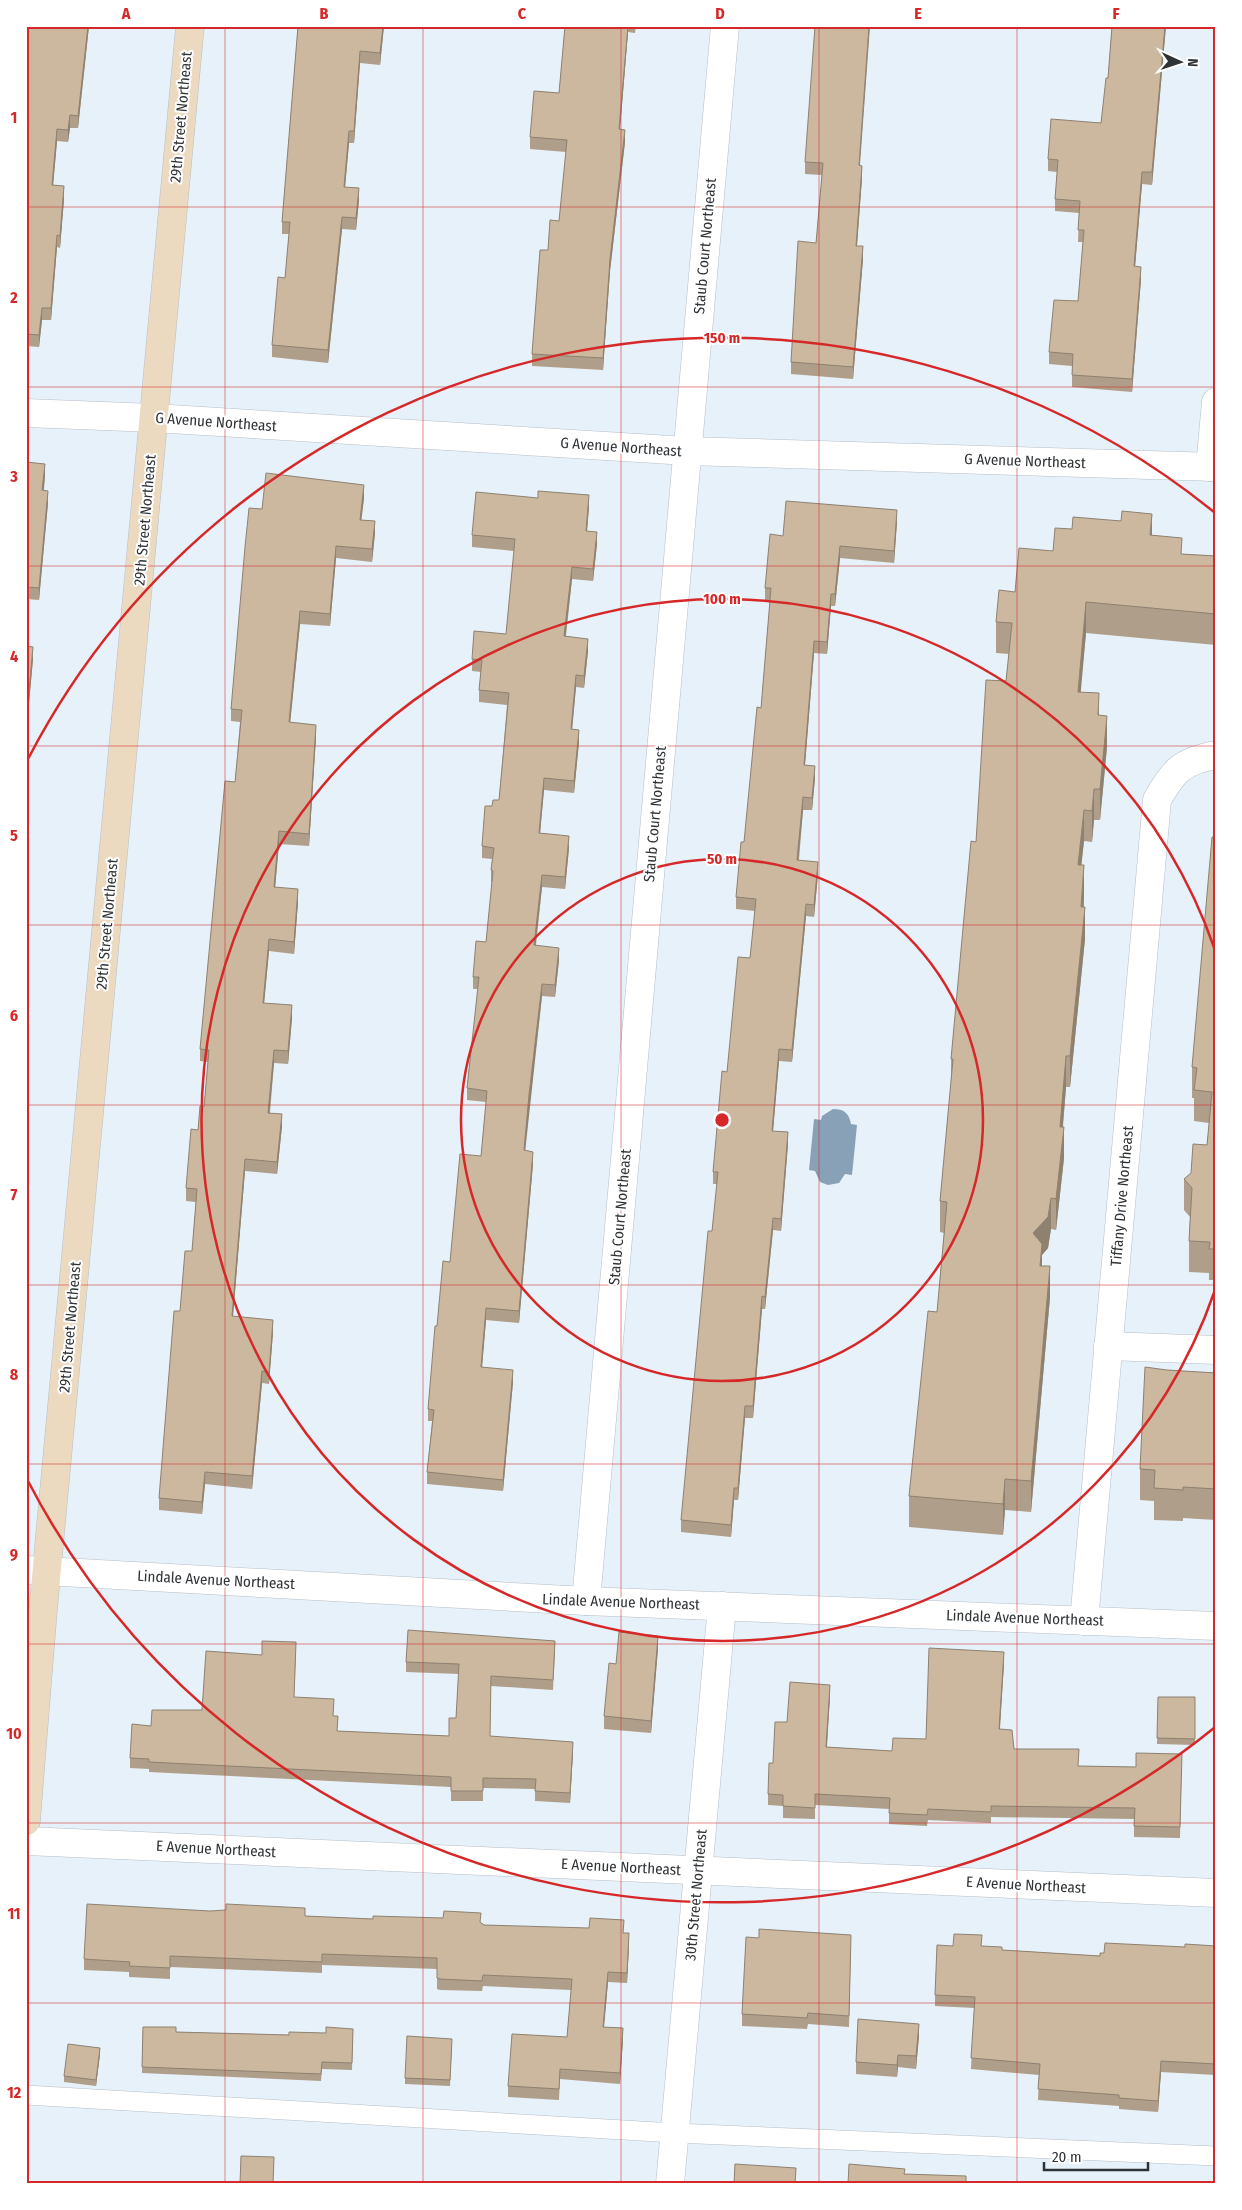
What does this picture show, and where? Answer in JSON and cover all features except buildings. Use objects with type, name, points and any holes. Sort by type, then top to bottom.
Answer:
[{"type":"main road","name":"29th Street Northeast","points":[[26,1821],[37,1570],[154,418],[190,26]]},
{"type":"street","name":"Staub Court Northeast","points":[[586,1601],[725,26]]},
{"type":"street","points":[[1213,467],[1216,402]]},
{"type":"street","name":"G Avenue Northeast","points":[[26,413],[154,418],[687,451],[1213,467]]},
{"type":"street","name":"Tiffany Drive Northeast","points":[[1084,1620],[1157,800],[1171,774],[1194,759],[1216,754]]},
{"type":"street","points":[[1108,1346],[1216,1350]]},
{"type":"street","name":"Lindale Avenue Northeast","points":[[37,1570],[586,1601],[1216,1626]]},
{"type":"street","name":"30th Street Northeast","points":[[670,2184],[722,1606]]},
{"type":"street","name":"E Avenue Northeast","points":[[26,1841],[1216,1893]]},
{"type":"lane","points":[[26,2095],[674,2133],[1216,2156]]},
{"type":"water","points":[[833,1109],[845,1112],[851,1124],[857,1125],[852,1175],[845,1174],[839,1183],[828,1185],[820,1182],[815,1171],[809,1170],[814,1119],[821,1120],[822,1116]]}]
